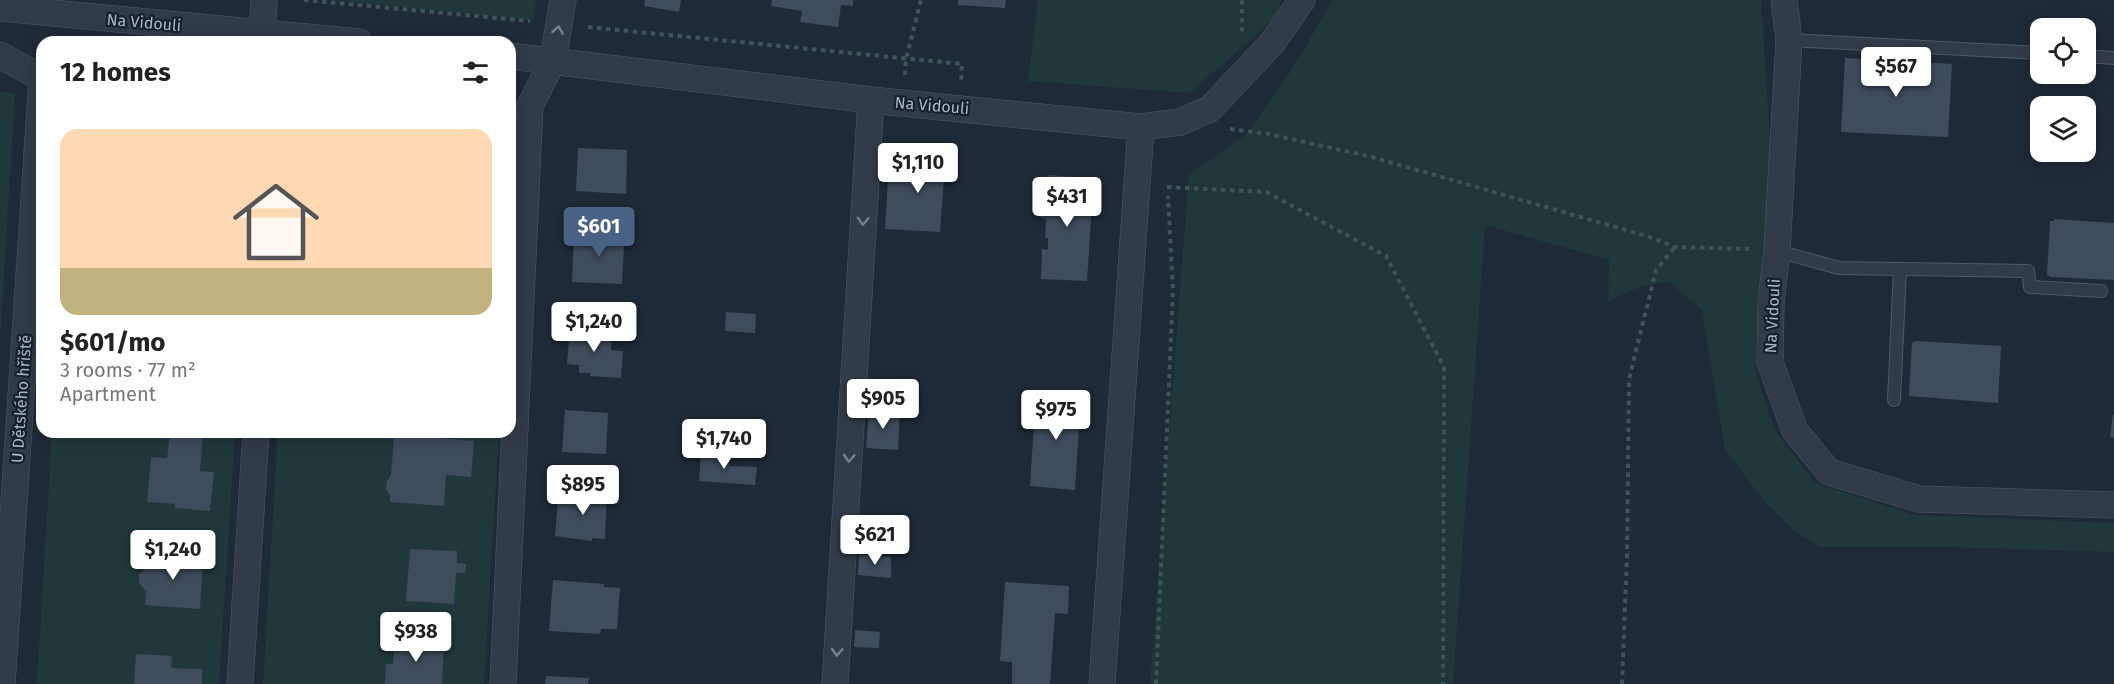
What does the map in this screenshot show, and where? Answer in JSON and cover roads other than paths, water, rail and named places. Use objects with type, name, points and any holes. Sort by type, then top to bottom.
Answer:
[{"type":"street","points":[[262,33],[264,0]]},
{"type":"street","name":"Na Vidouli","points":[[516,57],[871,100],[1141,127],[1180,122],[1210,109],[1272,43],[1302,0]]},
{"type":"street","name":"Na Vidouli","points":[[1784,0],[1789,40],[1777,250],[1771,302],[1770,362],[1795,431],[1829,472],[1919,498],[2114,505]]},
{"type":"street","name":"Na Vidouli","points":[[0,8],[294,36]]},
{"type":"street","points":[[516,242],[520,106],[553,60],[561,12]]},
{"type":"street","points":[[0,55],[36,75]]},
{"type":"street","points":[[835,684],[871,100]]},
{"type":"street","points":[[1102,684],[1141,127]]},
{"type":"street","name":"U Dětského hřiště","points":[[2,684],[36,169]]},
{"type":"street","points":[[240,684],[256,438]]},
{"type":"street","points":[[503,684],[510,438]]},
{"type":"lane","points":[[1789,40],[2030,53]]},
{"type":"lane","points":[[2096,57],[2114,58]]},
{"type":"lane","points":[[1777,250],[1839,268],[2028,271],[2030,287],[2101,291]]},
{"type":"lane","points":[[1893,400],[1900,269]]}]
